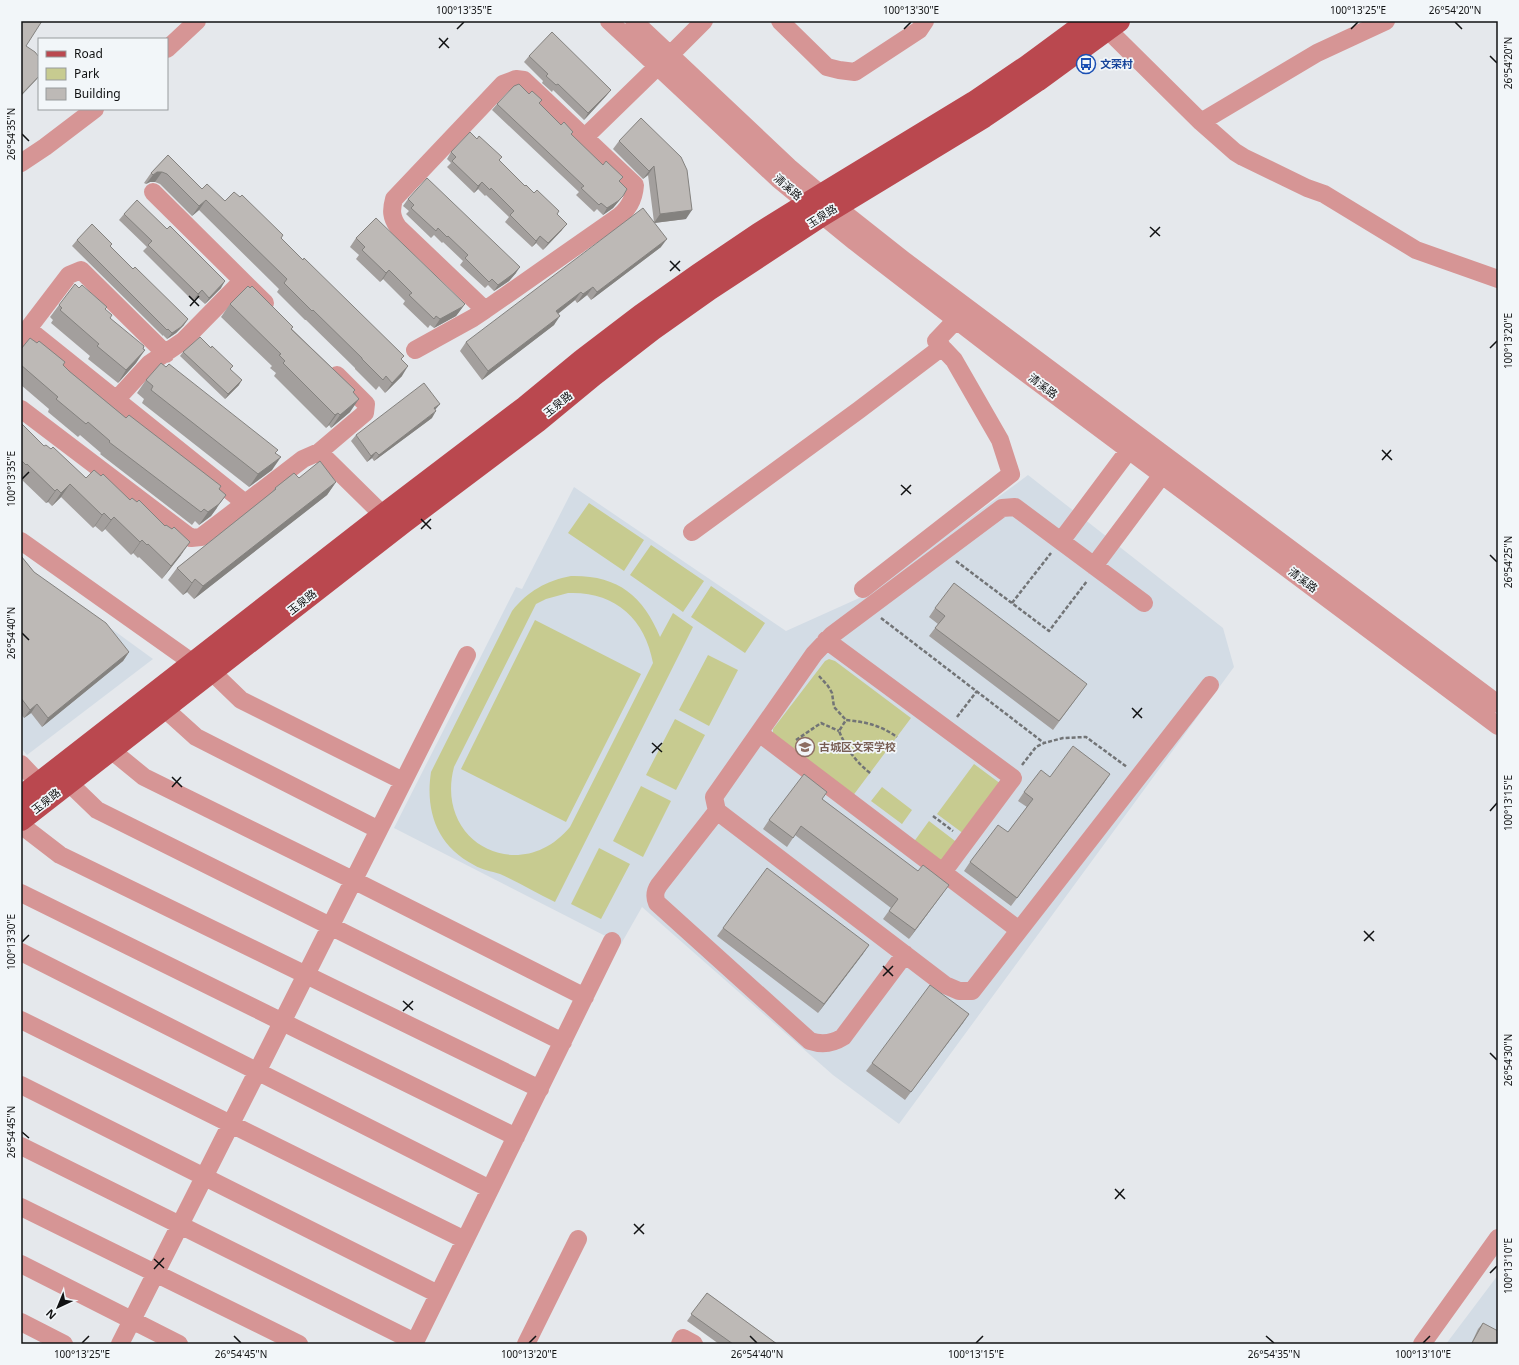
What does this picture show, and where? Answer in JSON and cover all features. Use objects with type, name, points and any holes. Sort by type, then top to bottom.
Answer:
[{"type":"main road","name":"玉泉路","points":[[21,797],[202,668],[537,422],[652,330],[710,289],[822,205],[1027,66],[1105,24]]},
{"type":"main road","name":"玉泉路","points":[[21,820],[165,708],[202,668],[383,516],[525,407],[582,360],[641,315],[699,274],[822,205]]},
{"type":"street","points":[[168,48],[197,21]]},
{"type":"street","name":"清溪路","points":[[609,21],[664,61],[754,135],[822,205],[956,320],[1498,726]]},
{"type":"street","name":"清溪路","points":[[634,21],[664,61]]},
{"type":"street","points":[[585,137],[704,21]]},
{"type":"street","points":[[780,21],[827,67],[855,72],[919,30],[925,21]]},
{"type":"street","points":[[1202,122],[1316,53],[1386,21]]},
{"type":"street","points":[[1105,24],[1202,122],[1243,157],[1307,188],[1324,194],[1416,250],[1498,279]]},
{"type":"street","points":[[416,350],[485,310],[622,215],[631,202],[635,185],[524,80],[516,79],[509,81],[498,88],[394,199],[392,213],[398,227],[485,310]]},
{"type":"street","points":[[21,163],[45,147],[94,110]]},
{"type":"street","points":[[153,192],[276,315]]},
{"type":"street","name":"清溪路","points":[[822,205],[905,261],[1498,704]]},
{"type":"street","points":[[166,354],[81,270],[69,275],[25,334],[116,400],[245,503]]},
{"type":"street","points":[[116,400],[149,364],[166,354],[183,341],[242,281]]},
{"type":"street","points":[[863,589],[1011,474],[1000,440],[954,360],[936,341],[956,320]]},
{"type":"street","points":[[692,532],[860,410],[942,347]]},
{"type":"street","points":[[21,409],[191,538],[201,537],[303,459],[319,452],[365,414],[366,404],[327,365]]},
{"type":"street","points":[[1061,541],[1129,450]]},
{"type":"street","points":[[319,452],[383,516]]},
{"type":"street","points":[[1095,567],[1162,475]]},
{"type":"street","points":[[1144,603],[1015,507],[1002,508],[826,640],[714,797],[717,811],[952,989],[972,991],[1210,685]]},
{"type":"street","points":[[21,541],[202,668],[241,700],[403,781]]},
{"type":"street","points":[[826,640],[1013,778],[943,872]]},
{"type":"street","points":[[120,1344],[467,655]]},
{"type":"street","points":[[165,708],[196,736],[378,830]]},
{"type":"street","points":[[759,733],[1019,930]]},
{"type":"street","points":[[111,750],[144,777],[585,997]]},
{"type":"street","points":[[21,764],[39,783]]},
{"type":"street","points":[[69,783],[97,810],[563,1042]]},
{"type":"street","points":[[717,811],[656,889],[656,899],[658,903],[810,1041],[825,1044],[843,1037],[905,954]]},
{"type":"street","points":[[21,825],[60,855],[540,1089]]},
{"type":"street","points":[[21,893],[516,1137]]},
{"type":"street","points":[[21,1146],[414,1343],[612,941]]},
{"type":"street","points":[[21,952],[490,1189]]},
{"type":"street","points":[[21,1020],[465,1240]]},
{"type":"street","points":[[21,1085],[438,1294]]},
{"type":"street","points":[[21,1207],[299,1344]]},
{"type":"street","points":[[1422,1344],[1498,1238]]},
{"type":"street","points":[[526,1344],[578,1239]]},
{"type":"street","points":[[21,1264],[179,1344]]},
{"type":"street","points":[[21,1322],[64,1344]]},
{"type":"street","points":[[680,1344],[683,1338],[694,1344]]},
{"type":"path","points":[[1012,603],[1061,541]]},
{"type":"path","points":[[943,551],[1049,631],[1095,567]]},
{"type":"path","points":[[867,608],[1044,743]]},
{"type":"path","points":[[807,665],[823,679],[828,686],[832,693],[834,707],[846,720],[875,724],[886,729],[897,737]]},
{"type":"path","points":[[839,731],[846,720]]},
{"type":"path","points":[[785,753],[796,740],[822,723],[839,731],[844,744],[852,756],[870,773]]},
{"type":"path","points":[[1013,778],[1036,747],[1044,743],[1063,738],[1086,737],[1139,776]]},
{"type":"path","points":[[932,816],[966,841]]},
{"type":"shaded area","name":"古城区文荣学校","points":[[1028,475],[1223,628],[1234,667],[899,1124],[833,1075],[642,907],[621,944],[394,828],[516,587],[522,589],[574,487],[786,631],[866,595]]},
{"type":"shaded area","points":[[21,563],[153,659],[27,755],[21,748]]},
{"type":"shaded area","points":[[1498,1275],[1498,1344],[1446,1344]]},
{"type":"green space","points":[[589,503],[644,540],[624,571],[568,533]]},
{"type":"green space","points":[[651,545],[704,581],[683,612],[630,575]]},
{"type":"green space","points":[[571,576],[602,579],[626,590],[645,610],[660,637],[673,613],[693,627],[555,902],[514,880],[477,867],[461,857],[451,848],[436,826],[432,814],[430,786],[431,772],[512,611],[531,592],[562,578]],"holes":[[[568,593],[600,597],[613,602],[625,610],[643,633],[649,647],[653,663],[570,827],[550,845],[528,854],[506,854],[486,848],[469,835],[457,817],[451,794],[454,767],[536,604],[546,599]]]},
{"type":"green space","points":[[711,586],[765,623],[745,653],[691,617]]},
{"type":"green space","points":[[535,620],[641,674],[566,822],[461,769]]},
{"type":"green space","points":[[708,655],[738,670],[709,726],[679,710]]},
{"type":"green space","points":[[829,659],[835,661],[911,718],[852,797],[773,735],[773,729],[825,661]]},
{"type":"green space","points":[[675,719],[705,735],[676,790],[646,775]]},
{"type":"green space","points":[[974,764],[1001,784],[964,834],[937,814]]},
{"type":"green space","points":[[641,786],[671,801],[643,857],[613,841]]},
{"type":"green space","points":[[882,787],[912,810],[902,824],[871,801]]},
{"type":"green space","points":[[929,821],[959,844],[943,865],[913,843]]},
{"type":"green space","points":[[599,848],[630,864],[601,919],[571,904]]},
{"type":"building","points":[[21,21],[42,21],[26,46],[38,56],[38,77],[21,95]]},
{"type":"building","points":[[552,32],[611,90],[588,113],[558,84],[556,85],[546,76],[548,74],[529,56]]},
{"type":"building","points":[[519,84],[529,94],[532,91],[542,100],[539,103],[561,125],[564,122],[573,132],[571,134],[603,165],[606,161],[623,177],[619,181],[627,189],[618,201],[607,208],[601,203],[599,205],[581,188],[584,186],[497,104],[514,86]]},
{"type":"building","points":[[641,118],[681,157],[687,170],[692,210],[660,214],[654,166],[649,171],[619,141]]},
{"type":"building","points":[[470,132],[477,139],[479,136],[502,157],[499,160],[525,186],[526,185],[534,193],[537,190],[559,211],[557,214],[567,224],[548,243],[540,236],[536,241],[510,215],[514,211],[491,188],[490,190],[482,182],[478,186],[452,161],[456,157],[451,152]]},
{"type":"building","points":[[168,155],[202,189],[207,184],[225,201],[234,192],[240,197],[242,195],[283,235],[281,238],[303,260],[304,258],[404,356],[401,359],[408,366],[392,383],[386,376],[383,380],[313,310],[312,311],[284,283],[287,279],[206,200],[199,206],[167,174],[157,172],[153,175],[151,173]]},
{"type":"building","points":[[427,178],[520,267],[513,274],[498,285],[492,279],[489,282],[465,258],[468,255],[448,236],[447,237],[438,228],[436,231],[411,208],[414,205],[408,199]]},
{"type":"building","points":[[137,200],[167,229],[170,226],[225,281],[209,298],[202,290],[198,294],[148,245],[152,241],[124,214]]},
{"type":"building","points":[[643,208],[667,239],[597,292],[593,287],[583,294],[581,292],[556,311],[560,316],[488,371],[466,342]]},
{"type":"building","points":[[376,218],[465,304],[462,307],[440,319],[436,316],[434,319],[409,295],[412,293],[389,270],[386,273],[362,250],[365,247],[356,238]]},
{"type":"building","points":[[92,224],[112,244],[110,246],[133,269],[135,267],[188,319],[181,327],[172,333],[168,329],[167,330],[77,240]]},
{"type":"building","points":[[75,284],[79,288],[82,285],[107,307],[105,309],[112,315],[110,318],[144,346],[143,349],[145,350],[126,370],[97,346],[99,344],[60,310],[62,308],[59,305]]},
{"type":"building","points":[[248,286],[250,288],[252,286],[293,327],[291,329],[355,390],[353,392],[359,399],[340,415],[338,413],[335,415],[283,363],[285,361],[279,355],[281,354],[230,304]]},
{"type":"building","points":[[200,337],[233,366],[230,369],[242,380],[228,394],[183,352]]},
{"type":"building","points":[[30,338],[37,343],[39,341],[65,362],[63,365],[69,371],[126,418],[129,415],[221,486],[219,489],[226,495],[219,504],[208,512],[204,509],[201,512],[109,442],[110,441],[88,422],[86,424],[56,399],[58,397],[21,365],[21,349]]},
{"type":"building","points":[[161,363],[166,367],[169,364],[278,450],[275,453],[281,457],[258,474],[151,390],[153,386],[146,380]]},
{"type":"building","points":[[424,383],[440,404],[434,408],[436,411],[379,455],[376,452],[371,456],[356,435]]},
{"type":"building","points":[[21,423],[44,446],[46,445],[51,449],[53,447],[86,478],[94,470],[101,476],[103,474],[130,500],[132,498],[137,502],[139,500],[165,526],[166,525],[172,529],[174,527],[190,542],[171,566],[148,544],[147,545],[142,540],[140,542],[114,517],[111,520],[104,513],[102,515],[70,484],[61,493],[57,489],[55,491],[27,464],[26,465],[21,460]]},
{"type":"building","points":[[320,461],[336,482],[203,586],[195,579],[192,583],[177,568],[294,473],[299,478]]},
{"type":"building","points":[[21,556],[34,572],[106,623],[129,652],[48,718],[37,704],[30,710],[21,698]]},
{"type":"building","points":[[954,583],[1087,684],[1059,721],[935,628],[945,616],[935,608]]},
{"type":"building","points":[[1073,746],[1110,774],[1017,898],[970,862],[998,825],[1008,832],[1033,799],[1024,792],[1041,770],[1050,777]]},
{"type":"building","points":[[804,774],[827,792],[822,799],[918,871],[923,865],[949,885],[915,930],[889,911],[898,899],[801,826],[793,838],[769,820]]},
{"type":"building","points":[[767,868],[869,945],[824,1004],[723,928]]},
{"type":"building","points":[[930,985],[969,1014],[911,1092],[872,1063]]},
{"type":"building","points":[[707,1293],[777,1344],[733,1344],[691,1314]]},
{"type":"building","points":[[1483,1323],[1498,1331],[1498,1344],[1472,1343]]},
{"type":"place","name":"文荣村","points":[[1086,64]]},
{"type":"place","name":"古城区文荣学校","points":[[805,747]]}]
